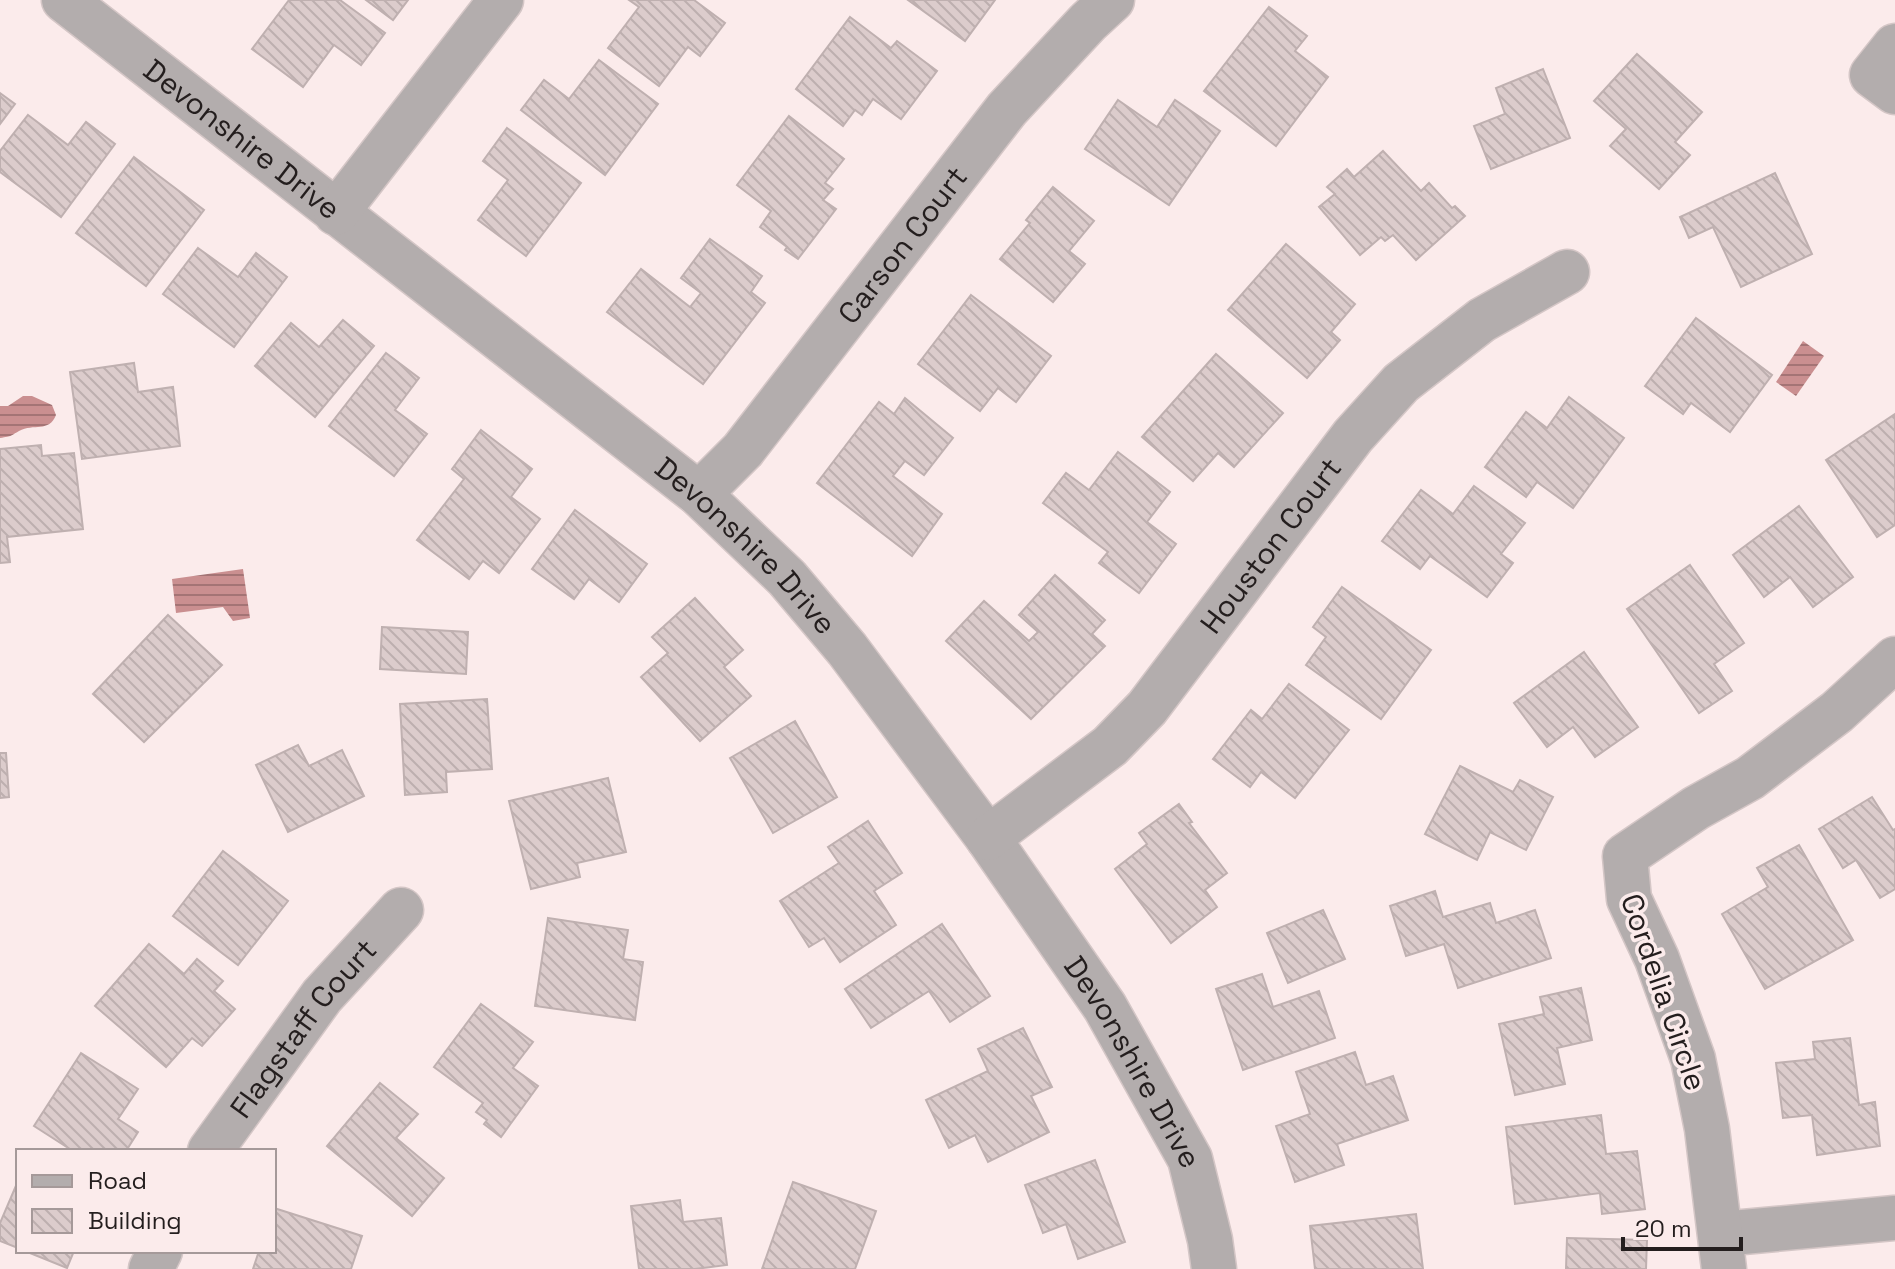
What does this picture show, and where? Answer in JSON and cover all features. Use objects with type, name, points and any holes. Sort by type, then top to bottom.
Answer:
[{"type":"street","name":"Devonshire Drive","points":[[64,0],[699,494],[787,578],[847,649],[988,838],[1105,1007],[1190,1159],[1214,1269]]},
{"type":"street","points":[[336,213],[501,0]]},
{"type":"street","name":"Carson Court","points":[[699,494],[743,450],[1007,109],[1112,0]]},
{"type":"street","points":[[1895,46],[1872,75],[1895,92]]},
{"type":"street","name":"Houston Court","points":[[988,838],[1110,746],[1147,708],[1353,436],[1401,383],[1482,320],[1567,272]]},
{"type":"street","name":"Cordelia Circle","points":[[1722,1252],[1707,1129],[1693,1059],[1657,959],[1629,899],[1625,856],[1696,808],[1750,778],[1837,712],[1895,659]]},
{"type":"street","name":"Flagstaff Court","points":[[211,1149],[322,996],[401,910]]},
{"type":"street","points":[[1722,1252],[1895,1218]]},
{"type":"shaded area","points":[[1803,341],[1824,356],[1796,396],[1776,382]]},
{"type":"shaded area","points":[[23,396],[32,396],[52,405],[56,415],[53,421],[0,438],[0,406],[8,406]]},
{"type":"shaded area","points":[[243,569],[250,618],[233,621],[223,607],[176,613],[172,579]]},
{"type":"building","points":[[289,0],[340,0],[385,33],[361,65],[334,45],[303,87],[252,49]]},
{"type":"building","points":[[366,0],[408,0],[393,20]]},
{"type":"building","points":[[629,0],[694,0],[725,23],[700,56],[688,47],[659,86],[608,48],[639,7]]},
{"type":"building","points":[[908,0],[995,0],[965,41]]},
{"type":"building","points":[[1269,7],[1307,36],[1295,51],[1328,77],[1276,146],[1204,91]]},
{"type":"building","points":[[850,17],[891,48],[897,41],[937,71],[901,119],[873,99],[862,115],[855,110],[843,126],[796,89]]},
{"type":"building","points":[[1637,54],[1702,112],[1675,142],[1690,155],[1659,189],[1610,146],[1626,129],[1594,101]]},
{"type":"building","points":[[599,60],[658,104],[605,175],[521,110],[544,80],[569,99]]},
{"type":"building","points":[[1543,69],[1570,138],[1491,169],[1474,126],[1505,114],[1496,88]]},
{"type":"building","points":[[0,93],[15,104],[0,124]]},
{"type":"building","points":[[1118,100],[1157,127],[1175,100],[1220,131],[1169,205],[1085,149]]},
{"type":"building","points":[[28,115],[68,145],[86,122],[115,144],[61,217],[0,172],[0,151]]},
{"type":"building","points":[[789,116],[844,159],[825,183],[833,189],[823,200],[836,209],[798,259],[760,227],[771,211],[737,185]]},
{"type":"building","points":[[507,128],[581,183],[526,256],[478,220],[508,180],[483,161]]},
{"type":"building","points":[[1383,151],[1421,191],[1429,183],[1452,208],[1455,206],[1465,216],[1416,260],[1393,235],[1385,241],[1381,237],[1360,255],[1319,207],[1335,194],[1327,187],[1347,169],[1354,177]]},
{"type":"building","points":[[134,157],[204,210],[146,286],[76,233]]},
{"type":"building","points":[[1775,173],[1812,254],[1741,287],[1713,227],[1689,238],[1680,217]]},
{"type":"building","points":[[1053,187],[1094,221],[1069,251],[1085,264],[1053,302],[1000,259],[1030,223],[1026,220]]},
{"type":"building","points":[[710,239],[762,276],[751,292],[765,303],[703,384],[607,312],[641,269],[690,307],[701,293],[681,278]]},
{"type":"building","points":[[1286,244],[1355,304],[1331,332],[1340,340],[1307,378],[1228,310]]},
{"type":"building","points":[[198,248],[238,277],[256,253],[287,277],[234,347],[163,294]]},
{"type":"building","points":[[971,295],[1051,356],[1016,402],[998,388],[980,411],[918,364]]},
{"type":"building","points":[[1696,318],[1772,375],[1730,432],[1691,403],[1683,414],[1645,386]]},
{"type":"building","points":[[343,320],[374,346],[315,417],[255,366],[291,323],[319,347]]},
{"type":"building","points":[[386,353],[419,378],[395,410],[427,434],[394,476],[329,426]]},
{"type":"building","points":[[1216,354],[1283,413],[1234,467],[1218,453],[1193,481],[1142,437]]},
{"type":"building","points":[[134,363],[138,392],[173,387],[180,446],[82,459],[70,372]]},
{"type":"building","points":[[1569,397],[1624,438],[1573,508],[1537,482],[1526,497],[1485,467],[1526,412],[1547,428]]},
{"type":"building","points":[[905,398],[953,438],[924,475],[905,461],[893,476],[942,514],[912,556],[817,483],[879,402],[894,414]]},
{"type":"building","points":[[1895,414],[1895,525],[1877,537],[1826,460]]},
{"type":"building","points":[[481,430],[532,469],[511,497],[540,519],[499,573],[483,561],[469,579],[417,540],[464,479],[452,469]]},
{"type":"building","points":[[41,445],[42,456],[74,453],[83,529],[7,537],[10,562],[0,563],[0,449]]},
{"type":"building","points":[[1118,452],[1170,492],[1147,522],[1176,544],[1139,593],[1099,563],[1108,552],[1043,503],[1066,473],[1089,490]]},
{"type":"building","points":[[1474,486],[1525,523],[1501,554],[1513,563],[1487,597],[1430,556],[1420,569],[1382,541],[1421,490],[1453,514]]},
{"type":"building","points":[[1799,506],[1853,577],[1813,607],[1790,577],[1764,597],[1733,555]]},
{"type":"building","points":[[575,510],[647,564],[619,602],[589,579],[574,599],[532,569]]},
{"type":"building","points":[[1690,565],[1744,643],[1714,664],[1732,691],[1699,713],[1627,609]]},
{"type":"building","points":[[1055,575],[1105,620],[1092,634],[1105,646],[1031,719],[946,641],[984,601],[1029,641],[1038,632],[1019,615]]},
{"type":"building","points":[[1342,587],[1431,650],[1381,719],[1306,665],[1326,637],[1313,627]]},
{"type":"building","points":[[695,598],[743,650],[724,667],[751,696],[700,741],[641,677],[668,653],[652,637]]},
{"type":"building","points":[[168,615],[222,665],[144,742],[93,694]]},
{"type":"building","points":[[382,627],[468,632],[466,674],[380,669]]},
{"type":"building","points":[[1584,652],[1638,727],[1595,757],[1573,727],[1547,747],[1514,703]]},
{"type":"building","points":[[1289,684],[1349,730],[1295,798],[1261,772],[1250,787],[1213,759],[1251,710],[1262,719]]},
{"type":"building","points":[[487,699],[492,769],[446,772],[447,792],[405,795],[400,704]]},
{"type":"building","points":[[795,721],[837,797],[773,833],[730,758]]},
{"type":"building","points":[[298,745],[309,766],[342,750],[364,796],[288,832],[256,765]]},
{"type":"building","points":[[0,753],[6,753],[9,797],[0,798]]},
{"type":"building","points":[[1460,766],[1513,792],[1520,780],[1553,797],[1526,850],[1490,832],[1477,860],[1425,834]]},
{"type":"building","points":[[608,778],[626,852],[577,863],[580,877],[531,889],[509,801]]},
{"type":"building","points":[[1872,797],[1895,829],[1895,889],[1880,898],[1856,860],[1843,868],[1819,829]]},
{"type":"building","points":[[1179,804],[1192,822],[1189,823],[1227,873],[1205,890],[1217,907],[1171,943],[1115,869],[1147,844],[1139,833]]},
{"type":"building","points":[[868,821],[902,873],[874,891],[896,925],[840,962],[824,938],[809,947],[780,901],[839,863],[828,847]]},
{"type":"building","points":[[1799,845],[1853,940],[1765,989],[1722,914],[1768,887],[1757,868]]},
{"type":"building","points":[[223,851],[288,901],[238,965],[173,916]]},
{"type":"building","points":[[1435,891],[1443,917],[1490,903],[1496,923],[1535,910],[1551,958],[1458,988],[1444,944],[1406,956],[1390,906]]},
{"type":"building","points":[[1323,910],[1345,959],[1288,983],[1267,933]]},
{"type":"building","points":[[548,918],[628,930],[623,959],[643,962],[635,1020],[535,1006]]},
{"type":"building","points":[[942,924],[990,996],[950,1022],[929,991],[871,1028],[845,989]]},
{"type":"building","points":[[149,944],[184,974],[197,959],[223,981],[214,991],[235,1009],[202,1046],[192,1038],[166,1067],[95,1006]]},
{"type":"building","points":[[1262,974],[1273,1007],[1319,991],[1335,1038],[1243,1070],[1216,989]]},
{"type":"building","points":[[1581,988],[1592,1040],[1557,1048],[1565,1084],[1515,1095],[1499,1024],[1544,1014],[1540,997]]},
{"type":"building","points":[[481,1004],[533,1042],[513,1068],[538,1086],[501,1137],[484,1124],[487,1120],[476,1112],[483,1103],[434,1067]]},
{"type":"building","points":[[1023,1028],[1052,1087],[1031,1096],[1049,1132],[988,1162],[975,1135],[949,1148],[926,1100],[988,1071],[978,1049]]},
{"type":"building","points":[[1850,1038],[1859,1105],[1875,1102],[1880,1146],[1817,1155],[1812,1115],[1783,1118],[1776,1063],[1815,1059],[1813,1042]]},
{"type":"building","points":[[1355,1052],[1366,1085],[1393,1076],[1408,1120],[1337,1144],[1344,1165],[1295,1182],[1276,1126],[1310,1114],[1296,1072]]},
{"type":"building","points":[[81,1053],[138,1089],[118,1119],[138,1132],[127,1149],[70,1149],[34,1126]]},
{"type":"building","points":[[380,1083],[418,1114],[396,1138],[444,1178],[412,1216],[327,1146]]},
{"type":"building","points":[[1601,1115],[1606,1154],[1637,1151],[1645,1209],[1602,1214],[1600,1193],[1515,1204],[1506,1127]]},
{"type":"building","points":[[1095,1160],[1125,1242],[1078,1259],[1066,1224],[1043,1233],[1025,1185]]},
{"type":"building","points":[[793,1182],[876,1211],[855,1269],[762,1269]]},
{"type":"building","points":[[16,1186],[16,1247],[0,1241],[0,1223]]},
{"type":"building","points":[[680,1200],[683,1222],[721,1218],[727,1265],[695,1269],[639,1269],[631,1206]]},
{"type":"building","points":[[276,1209],[362,1236],[351,1269],[253,1269],[258,1253],[276,1253]]},
{"type":"building","points":[[1416,1214],[1423,1269],[1315,1269],[1310,1226]]},
{"type":"building","points":[[1567,1238],[1647,1240],[1646,1269],[1566,1269]]},
{"type":"building","points":[[30,1253],[73,1253],[67,1268]]}]
